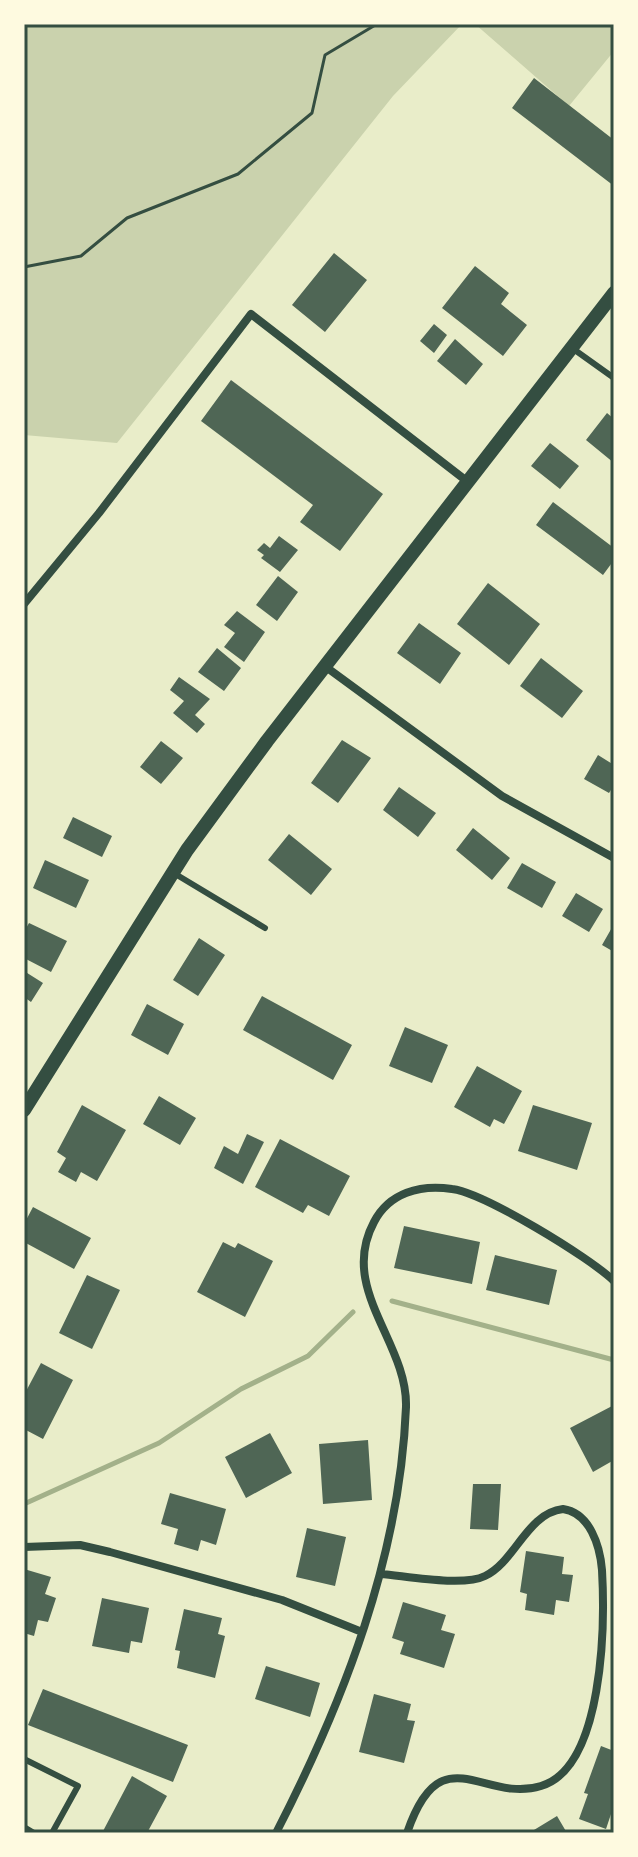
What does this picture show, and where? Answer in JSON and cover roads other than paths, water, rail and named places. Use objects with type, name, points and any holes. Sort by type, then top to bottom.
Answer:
[{"type":"street","points":[[24,1110],[172,872],[468,482],[612,301]]},
{"type":"street","points":[[24,604],[99,513],[251,314],[468,482]]},
{"type":"street","points":[[326,667],[502,796],[614,858]]},
{"type":"street","points":[[276,1833],[362,1632],[381,1574],[394,1507],[406,1403],[398,1368],[364,1278],[366,1243],[384,1207],[395,1197],[410,1192],[454,1189],[543,1232],[583,1256],[614,1281]]},
{"type":"street","points":[[381,1574],[476,1579],[488,1575],[542,1518],[563,1509],[584,1520],[599,1545],[601,1562],[603,1590],[593,1712],[574,1759],[552,1782],[530,1789],[461,1778],[446,1780],[423,1799],[407,1833]]},
{"type":"street","points":[[24,1547],[80,1545],[110,1552],[282,1600],[362,1632]]},
{"type":"lane","points":[[572,348],[614,378]]},
{"type":"lane","points":[[172,872],[265,928]]},
{"type":"lane","points":[[24,1759],[78,1786],[52,1833]]},
{"type":"lane","points":[[24,1827],[34,1833]]},
{"type":"waterway","points":[[392,1301],[614,1360]]},
{"type":"waterway","points":[[24,1504],[159,1443],[241,1389],[308,1356],[353,1312]]}]
